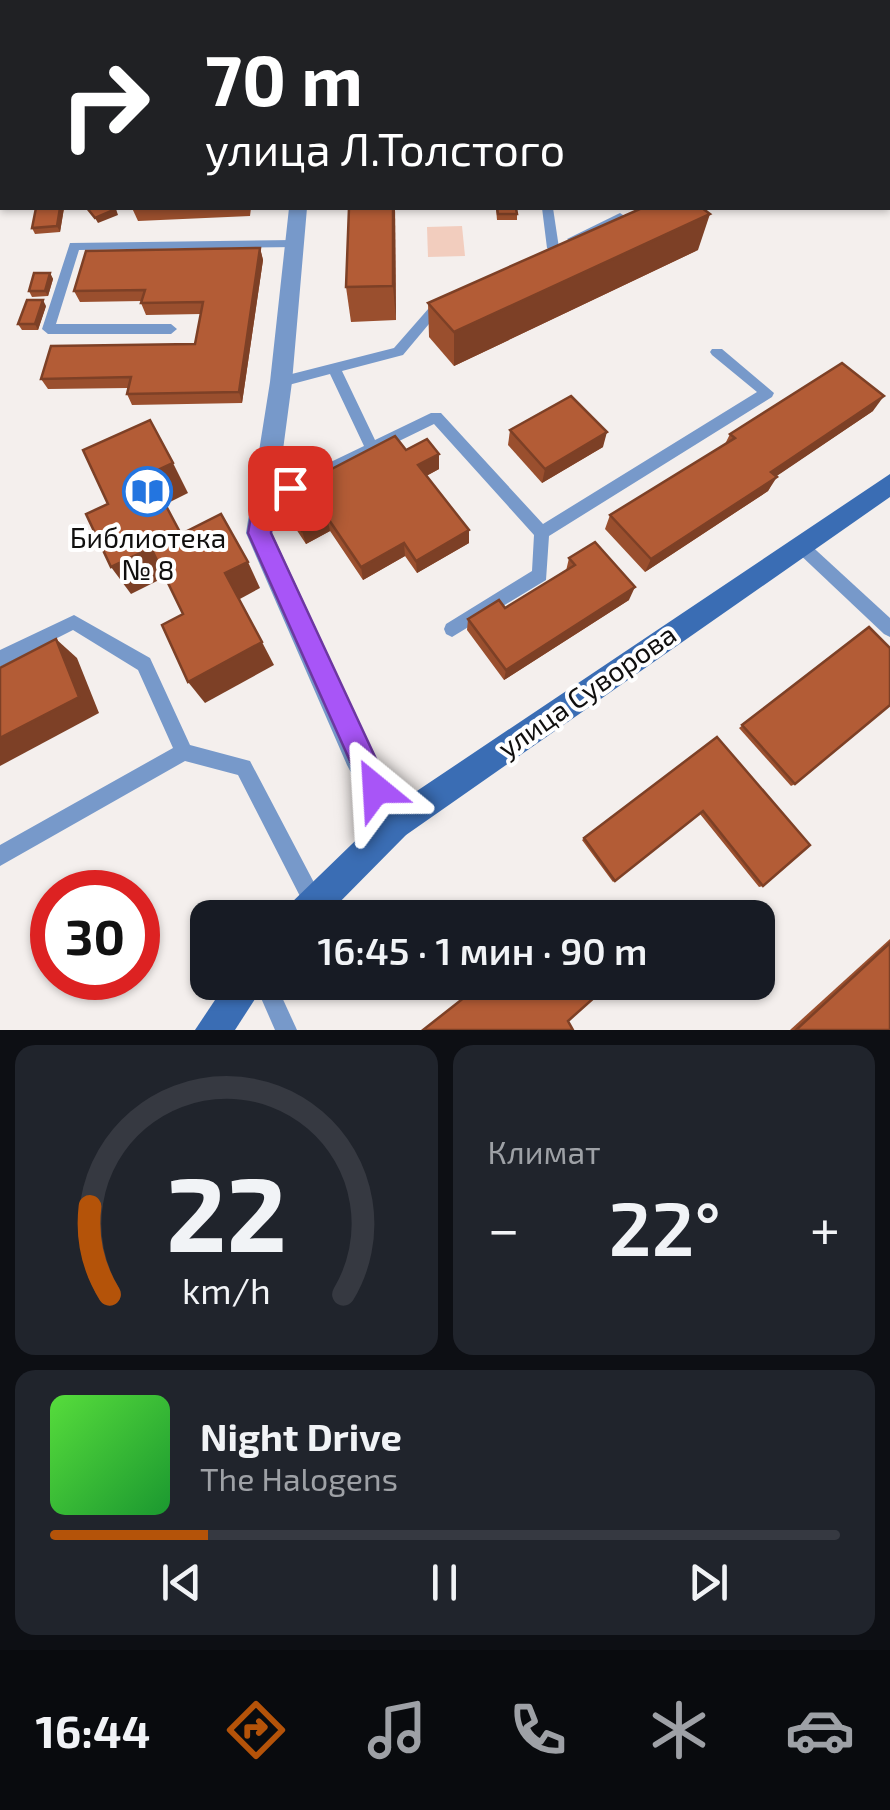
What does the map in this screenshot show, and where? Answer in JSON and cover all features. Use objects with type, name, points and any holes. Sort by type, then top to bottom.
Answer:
[{"type":"main road","name":"улица Суворова","points":[[316,900],[395,824],[890,484]]},
{"type":"main road","points":[[212,1030],[235,1000]]},
{"type":"street","points":[[298,210],[281,382],[259,533],[358,754],[395,824]]},
{"type":"lane","points":[[547,210],[553,248]]},
{"type":"lane","points":[[537,256],[620,216]]},
{"type":"lane","points":[[171,329],[48,329],[74,246],[294,244]]},
{"type":"lane","points":[[281,382],[398,352],[442,302],[458,294]]},
{"type":"lane","points":[[542,533],[767,393],[717,352]]},
{"type":"lane","points":[[334,368],[372,448]]},
{"type":"lane","points":[[263,501],[436,417],[542,533],[540,575],[452,629]]},
{"type":"lane","points":[[800,545],[890,629]]},
{"type":"lane","points":[[0,660],[74,622],[144,664],[184,752]]},
{"type":"lane","points":[[0,856],[184,752],[244,767],[302,900]]},
{"type":"lane","points":[[272,1000],[286,1030]]},
{"type":"shaded area","points":[[462,226],[465,256],[428,257],[427,227]]},
{"type":"building","points":[[36,210],[60,210],[57,226],[32,228]]},
{"type":"building","points":[[89,210],[114,210],[95,218]]},
{"type":"building","points":[[349,210],[393,210],[393,286],[346,287]]},
{"type":"building","points":[[497,210],[516,210],[517,214],[498,214]]},
{"type":"building","points":[[637,210],[705,210],[710,214],[454,332],[428,303]]},
{"type":"building","points":[[260,248],[239,392],[127,394],[131,377],[41,379],[51,346],[195,344],[203,302],[141,303],[145,290],[74,291],[86,251]]},
{"type":"building","points":[[34,273],[50,273],[45,291],[29,291]]},
{"type":"building","points":[[27,300],[43,300],[35,324],[18,324]]},
{"type":"building","points":[[842,363],[884,396],[771,472],[777,477],[651,559],[610,515],[735,438],[730,434]]},
{"type":"building","points":[[571,396],[607,432],[545,469],[510,430]]},
{"type":"building","points":[[150,420],[173,463],[149,474],[181,534],[221,514],[248,562],[225,573],[262,642],[188,682],[162,625],[183,614],[151,548],[111,567],[86,514],[108,504],[83,450]]},
{"type":"building","points":[[395,436],[406,450],[427,439],[439,454],[418,465],[469,530],[416,561],[404,543],[361,567],[327,517],[302,531],[290,512],[314,500],[303,484]]},
{"type":"building","points":[[595,542],[635,587],[506,670],[468,619],[499,600],[505,608],[575,565],[569,558]]},
{"type":"building","points":[[869,627],[890,648],[890,705],[795,784],[742,725]]},
{"type":"building","points":[[56,639],[79,697],[0,738],[0,668]]},
{"type":"building","points":[[717,737],[810,845],[763,886],[703,811],[615,881],[584,838]]},
{"type":"building","points":[[890,943],[890,1030],[796,1030]]},
{"type":"building","points":[[461,1000],[592,1000],[568,1021],[573,1030],[423,1030]]},
{"type":"place","name":"Библиотека № 8","points":[[148,491]]},
{"type":"route","points":[[290,488],[263,501],[259,533],[376,789]]}]
